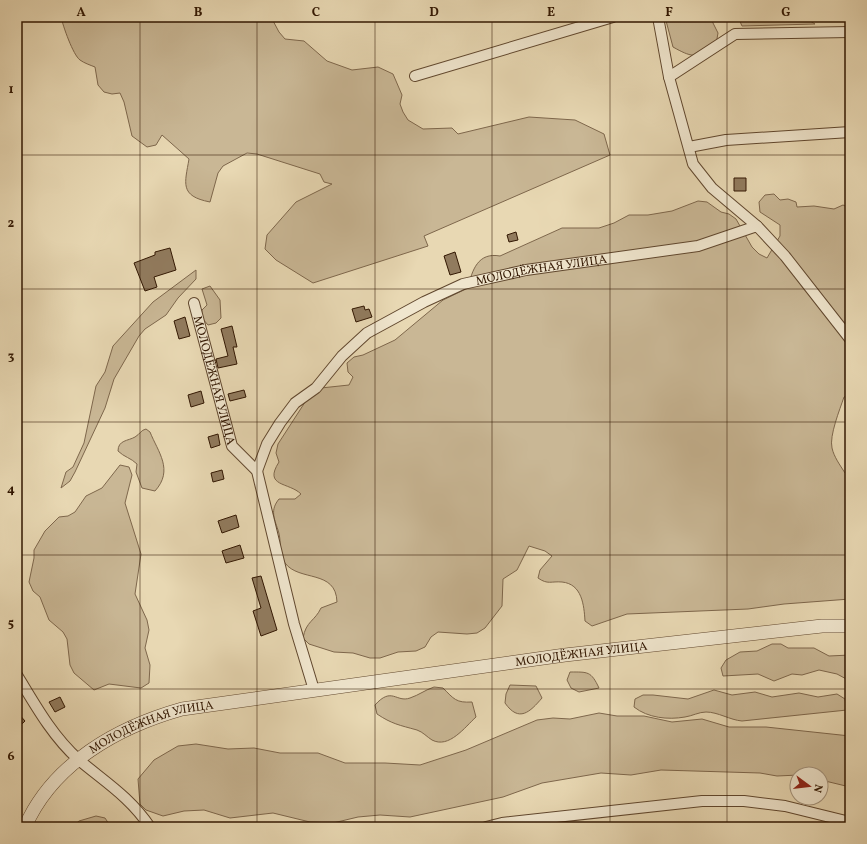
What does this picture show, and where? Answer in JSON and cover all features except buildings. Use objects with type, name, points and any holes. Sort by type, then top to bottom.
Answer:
[{"type":"street","points":[[415,76],[613,17]]},
{"type":"street","points":[[658,17],[669,76],[693,164],[712,188],[757,226],[785,256],[850,339]]},
{"type":"street","points":[[669,76],[734,34],[850,32]]},
{"type":"street","points":[[689,147],[726,140],[850,132]]},
{"type":"street","name":"МОЛОДЁЖНАЯ УЛИЦА","points":[[194,303],[232,446],[257,471],[267,444],[280,422],[295,403],[316,388],[342,356],[367,333],[424,302],[463,284],[526,270],[698,246],[757,226]]},
{"type":"street","points":[[257,471],[294,624],[314,690]]},
{"type":"street","name":"МОЛОДЁЖНАЯ УЛИЦА","points":[[25,827],[51,786],[78,759],[110,737],[155,717],[182,709],[565,656],[822,626],[850,626]]},
{"type":"street","points":[[17,675],[51,728],[78,759],[122,794],[150,827]]},
{"type":"street","points":[[486,827],[502,823],[702,801],[744,801],[785,806],[850,822]]},
{"type":"shaded area","points":[[61,17],[271,17],[279,32],[285,39],[304,41],[327,61],[352,70],[378,67],[393,74],[402,95],[400,104],[403,112],[408,120],[423,129],[452,128],[458,134],[529,117],[575,120],[604,134],[610,155],[424,236],[428,246],[313,283],[276,260],[265,249],[267,235],[296,202],[332,184],[324,182],[320,174],[257,154],[247,153],[223,166],[218,173],[210,202],[193,196],[186,187],[186,175],[189,159],[162,135],[156,145],[147,147],[132,136],[124,102],[120,93],[112,94],[104,92],[98,85],[95,67],[83,62],[77,57]]},
{"type":"shaded area","points":[[665,17],[710,17],[718,33],[715,50],[703,54],[693,55],[684,53],[673,47]]},
{"type":"shaded area","points":[[738,17],[804,17],[815,24],[742,26]]},
{"type":"shaded area","points":[[774,194],[780,200],[788,199],[796,202],[797,207],[814,206],[834,209],[843,205],[850,208],[850,323],[848,327],[848,335],[850,339],[850,395],[844,397],[835,422],[831,443],[837,461],[845,473],[850,474],[850,599],[784,604],[748,609],[627,614],[592,626],[585,621],[583,602],[578,591],[574,587],[562,582],[544,581],[538,578],[540,570],[552,556],[545,551],[529,546],[517,570],[503,579],[502,606],[485,628],[477,633],[467,634],[438,632],[431,637],[425,647],[416,651],[398,652],[380,658],[370,658],[353,653],[334,652],[309,644],[303,638],[308,624],[321,608],[337,602],[335,592],[324,580],[291,569],[285,563],[275,522],[274,507],[279,499],[295,499],[301,494],[296,490],[280,483],[274,476],[279,462],[276,453],[278,444],[309,396],[321,388],[349,385],[353,377],[348,372],[347,363],[354,357],[363,355],[395,340],[443,300],[468,288],[474,269],[481,260],[486,257],[492,255],[500,256],[562,228],[599,228],[614,223],[629,215],[648,215],[672,211],[698,201],[707,202],[721,212],[729,214],[736,219],[752,247],[759,254],[767,258],[780,236],[780,225],[760,212],[759,202],[765,195]]},
{"type":"shaded area","points":[[196,270],[196,279],[178,298],[166,315],[145,329],[139,336],[114,379],[105,408],[75,472],[70,481],[61,488],[66,472],[73,467],[84,443],[96,386],[105,372],[113,346],[153,302]]},
{"type":"shaded area","points":[[210,286],[220,300],[221,318],[216,323],[208,325],[202,318],[202,310],[207,305],[202,289]]},
{"type":"shaded area","points":[[146,429],[150,432],[163,461],[163,476],[161,483],[155,491],[142,488],[136,472],[137,464],[118,451],[118,447],[124,441],[135,437]]},
{"type":"shaded area","points":[[120,465],[129,467],[132,475],[125,503],[141,554],[135,594],[147,620],[149,630],[145,648],[150,665],[149,683],[141,688],[109,684],[94,690],[74,673],[70,665],[67,639],[63,632],[49,620],[40,597],[33,591],[29,582],[34,558],[34,550],[45,531],[59,517],[68,516],[75,512],[86,496],[102,488]]},
{"type":"shaded area","points":[[772,644],[781,644],[788,648],[814,648],[829,656],[850,655],[850,681],[837,674],[819,670],[802,675],[792,674],[774,681],[758,674],[723,676],[721,668],[726,660],[740,652],[757,651]]},
{"type":"shaded area","points":[[570,672],[581,672],[591,675],[599,688],[579,692],[571,688],[567,680]]},
{"type":"shaded area","points":[[510,685],[536,686],[542,698],[529,711],[520,714],[515,713],[505,703],[506,694]]},
{"type":"shaded area","points":[[434,687],[443,688],[456,700],[462,702],[472,702],[476,717],[456,736],[444,742],[432,740],[419,731],[392,722],[377,714],[375,705],[381,699],[390,696],[401,699],[410,698]]},
{"type":"shaded area","points":[[714,690],[732,695],[755,692],[772,697],[799,693],[818,697],[837,694],[845,699],[847,710],[742,721],[715,713],[706,712],[679,718],[665,718],[645,714],[634,707],[635,699],[643,695],[688,699]]},
{"type":"shaded area","points":[[599,713],[617,716],[644,716],[672,722],[702,719],[729,727],[766,727],[850,736],[850,787],[829,782],[829,766],[789,766],[789,775],[777,776],[760,773],[661,770],[631,775],[601,773],[542,783],[503,797],[410,817],[380,815],[358,817],[333,823],[310,822],[273,813],[230,818],[204,810],[184,811],[163,816],[146,810],[140,804],[138,779],[154,760],[178,746],[196,744],[228,749],[254,748],[280,753],[318,753],[345,763],[420,765],[466,750],[537,720],[553,718],[570,719]]},
{"type":"shaded area","points":[[96,816],[105,818],[111,827],[72,827],[79,821]]}]
